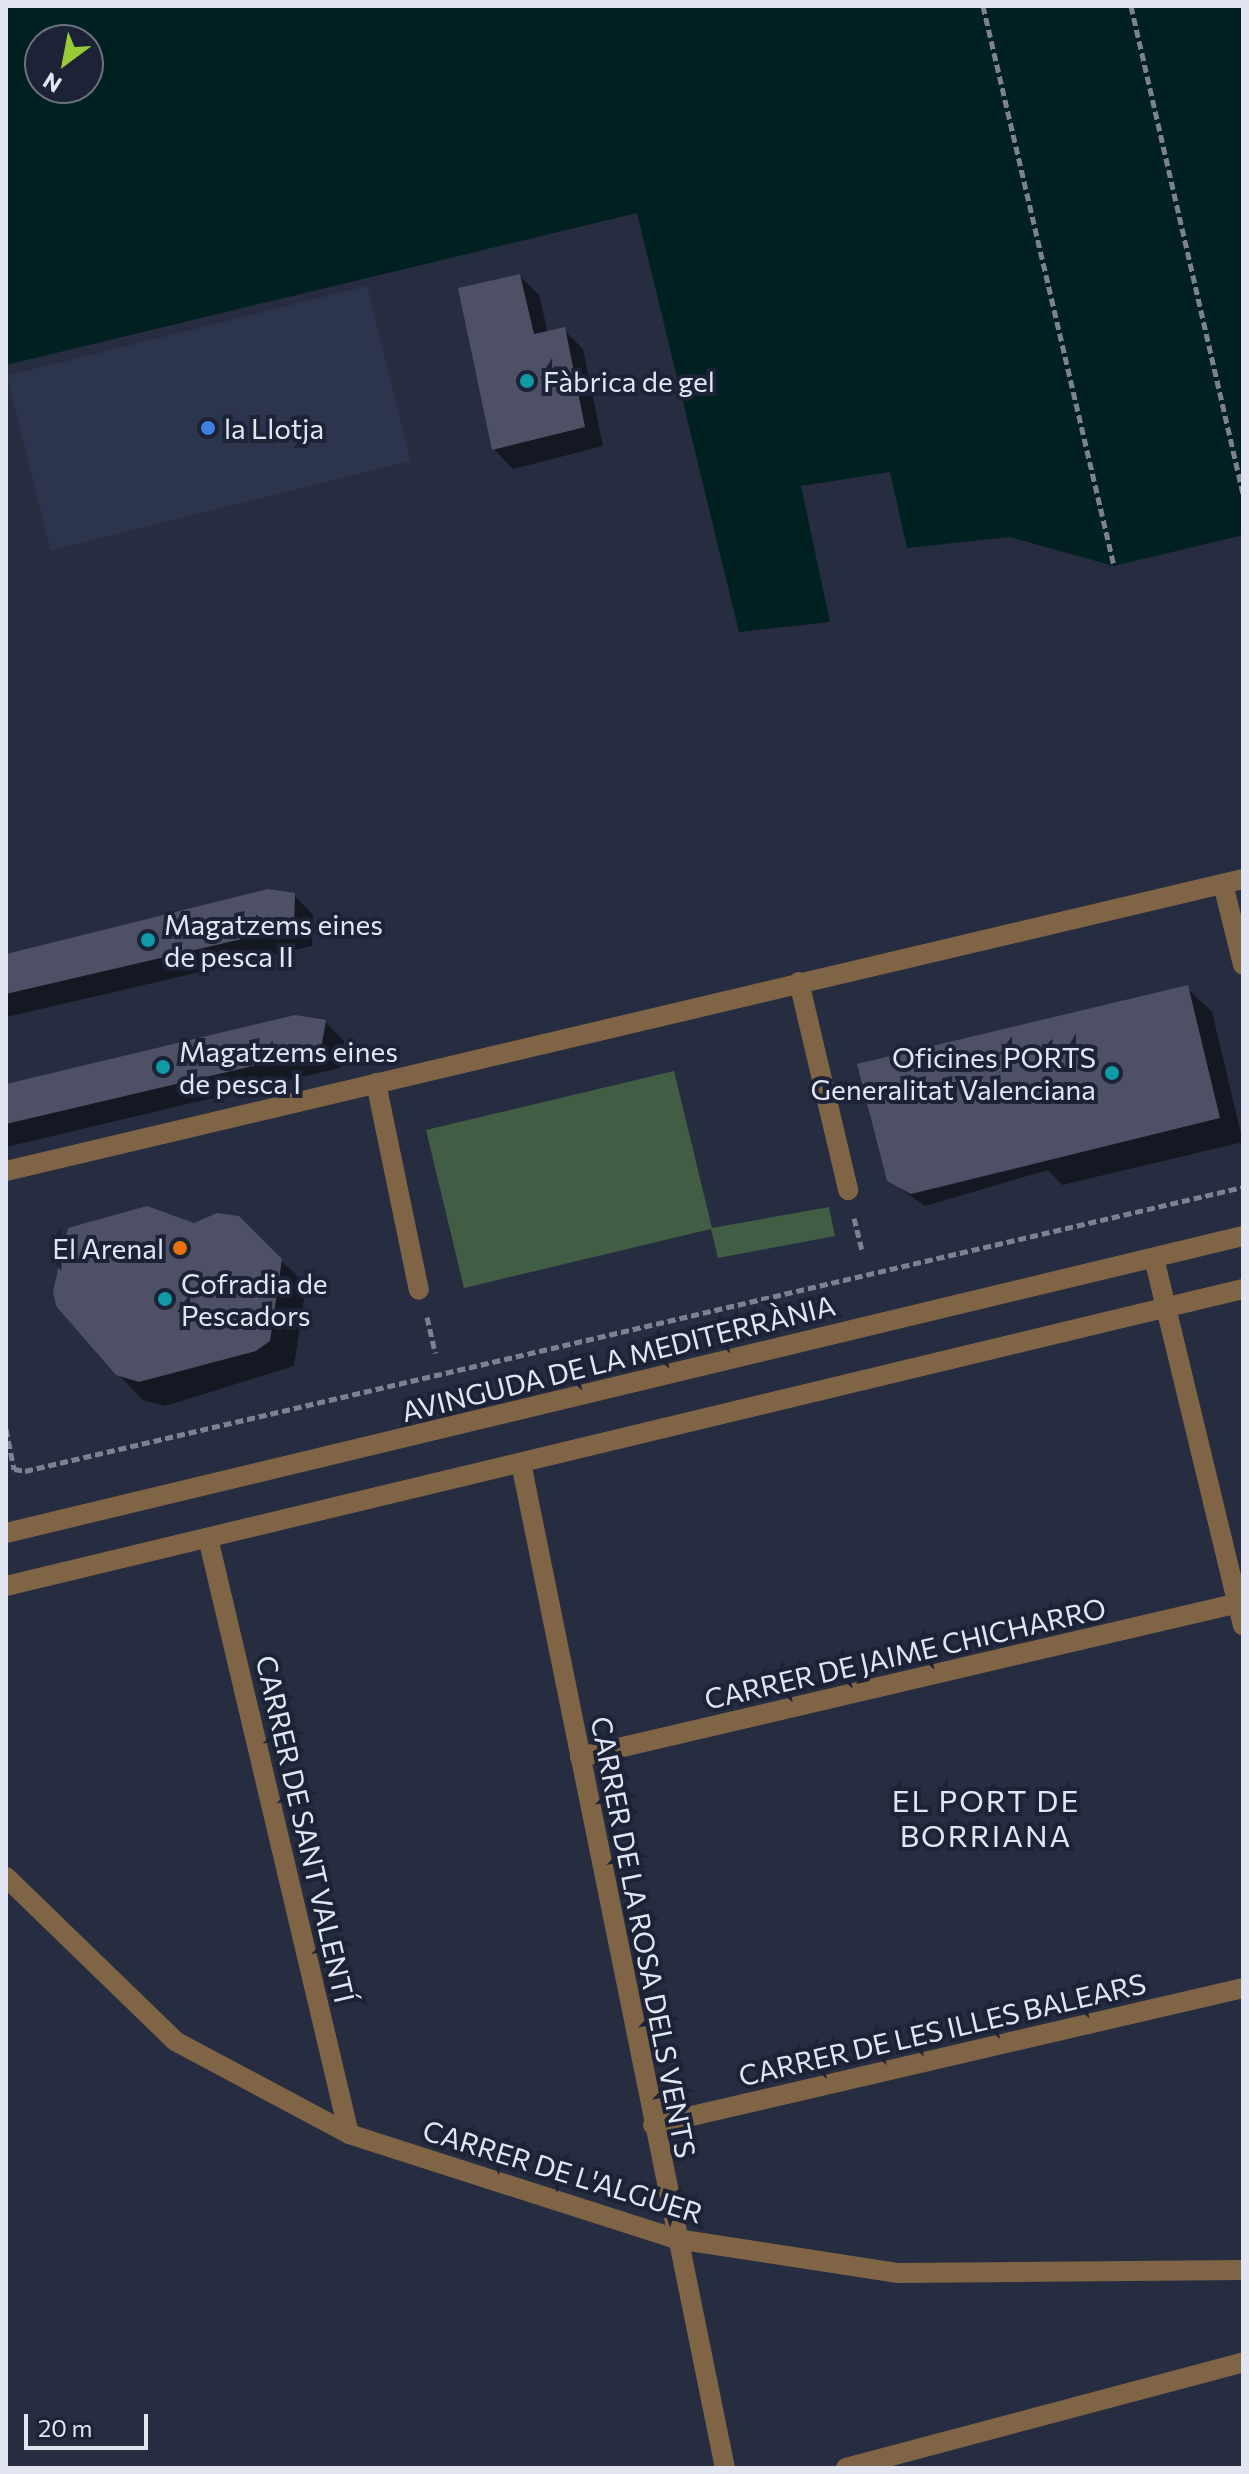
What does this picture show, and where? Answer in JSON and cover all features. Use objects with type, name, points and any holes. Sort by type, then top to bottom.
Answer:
[{"type":"street","points":[[6,1171],[1243,879]]},
{"type":"street","points":[[1223,884],[1243,965]]},
{"type":"street","points":[[799,982],[848,1190]]},
{"type":"street","points":[[376,1083],[419,1290]]},
{"type":"street","name":"AVINGUDA DE LA MEDITERRÀNIA","points":[[6,1533],[1243,1236]]},
{"type":"street","points":[[1154,1258],[1243,1625]]},
{"type":"street","points":[[6,1586],[1243,1289]]},
{"type":"street","name":"CARRER DE LA ROSA DELS VENTS","points":[[521,1463],[676,2239],[725,2468]]},
{"type":"street","name":"CARRER DE SANT VALENTÍ","points":[[208,1538],[349,2134]]},
{"type":"street","name":"CARRER DE JAIME CHICHARRO","points":[[580,1757],[1240,1603]]},
{"type":"street","name":"CARRER DE L'ALGUER","points":[[6,1877],[175,2041],[349,2134],[676,2239],[898,2273],[1243,2270]]},
{"type":"street","name":"CARRER DE LES ILLES BALEARS","points":[[653,2125],[1243,1988]]},
{"type":"street","points":[[846,2468],[1243,2362]]},
{"type":"path","points":[[983,6],[1114,566]]},
{"type":"path","points":[[1131,6],[1243,494]]},
{"type":"path","points":[[6,1429],[14,1469],[25,1471],[1243,1187]]},
{"type":"shaded area","points":[[6,6],[1243,6],[1243,535],[1114,566],[1010,537],[907,548],[890,472],[801,486],[830,622],[739,632],[637,213],[6,365]]},
{"type":"shaded area","name":"la Llotja","points":[[367,286],[411,461],[51,550],[7,376]]},
{"type":"green space","points":[[674,1071],[712,1228],[829,1207],[835,1236],[718,1258],[711,1229],[464,1288],[426,1130]]},
{"type":"building","name":"Fàbrica de gel","points":[[520,274],[534,334],[565,327],[585,427],[492,450],[458,288]]},
{"type":"building","name":"Magatzems eines de pesca II","points":[[268,889],[295,893],[294,927],[6,994],[6,954]]},
{"type":"building","points":[[1188,985],[1220,1118],[911,1194],[887,1181],[857,1064]]},
{"type":"building","name":"Magatzems eines de pesca I","points":[[295,1015],[326,1020],[321,1050],[6,1124],[6,1084]]},
{"type":"building","name":"Cofradia de Pescadors","points":[[147,1206],[194,1223],[217,1213],[239,1216],[282,1259],[270,1341],[256,1351],[139,1382],[116,1375],[56,1306],[53,1291],[68,1228]]},
{"type":"place","name":"Fàbrica de gel","points":[[527,381]]},
{"type":"place","name":"la Llotja","points":[[208,428]]},
{"type":"place","name":"Magatzems eines de pesca II","points":[[148,940]]},
{"type":"place","name":"Magatzems eines de pesca I","points":[[163,1067]]},
{"type":"place","name":"Oficines PORTS Generalitat Valenciana","points":[[1112,1073]]},
{"type":"place","name":"El Arenal","points":[[180,1248]]},
{"type":"place","name":"Cofradia de Pescadors","points":[[165,1299]]},
{"type":"district","name":"EL PORT DE BORRIANA","points":[[986,1817]]}]
